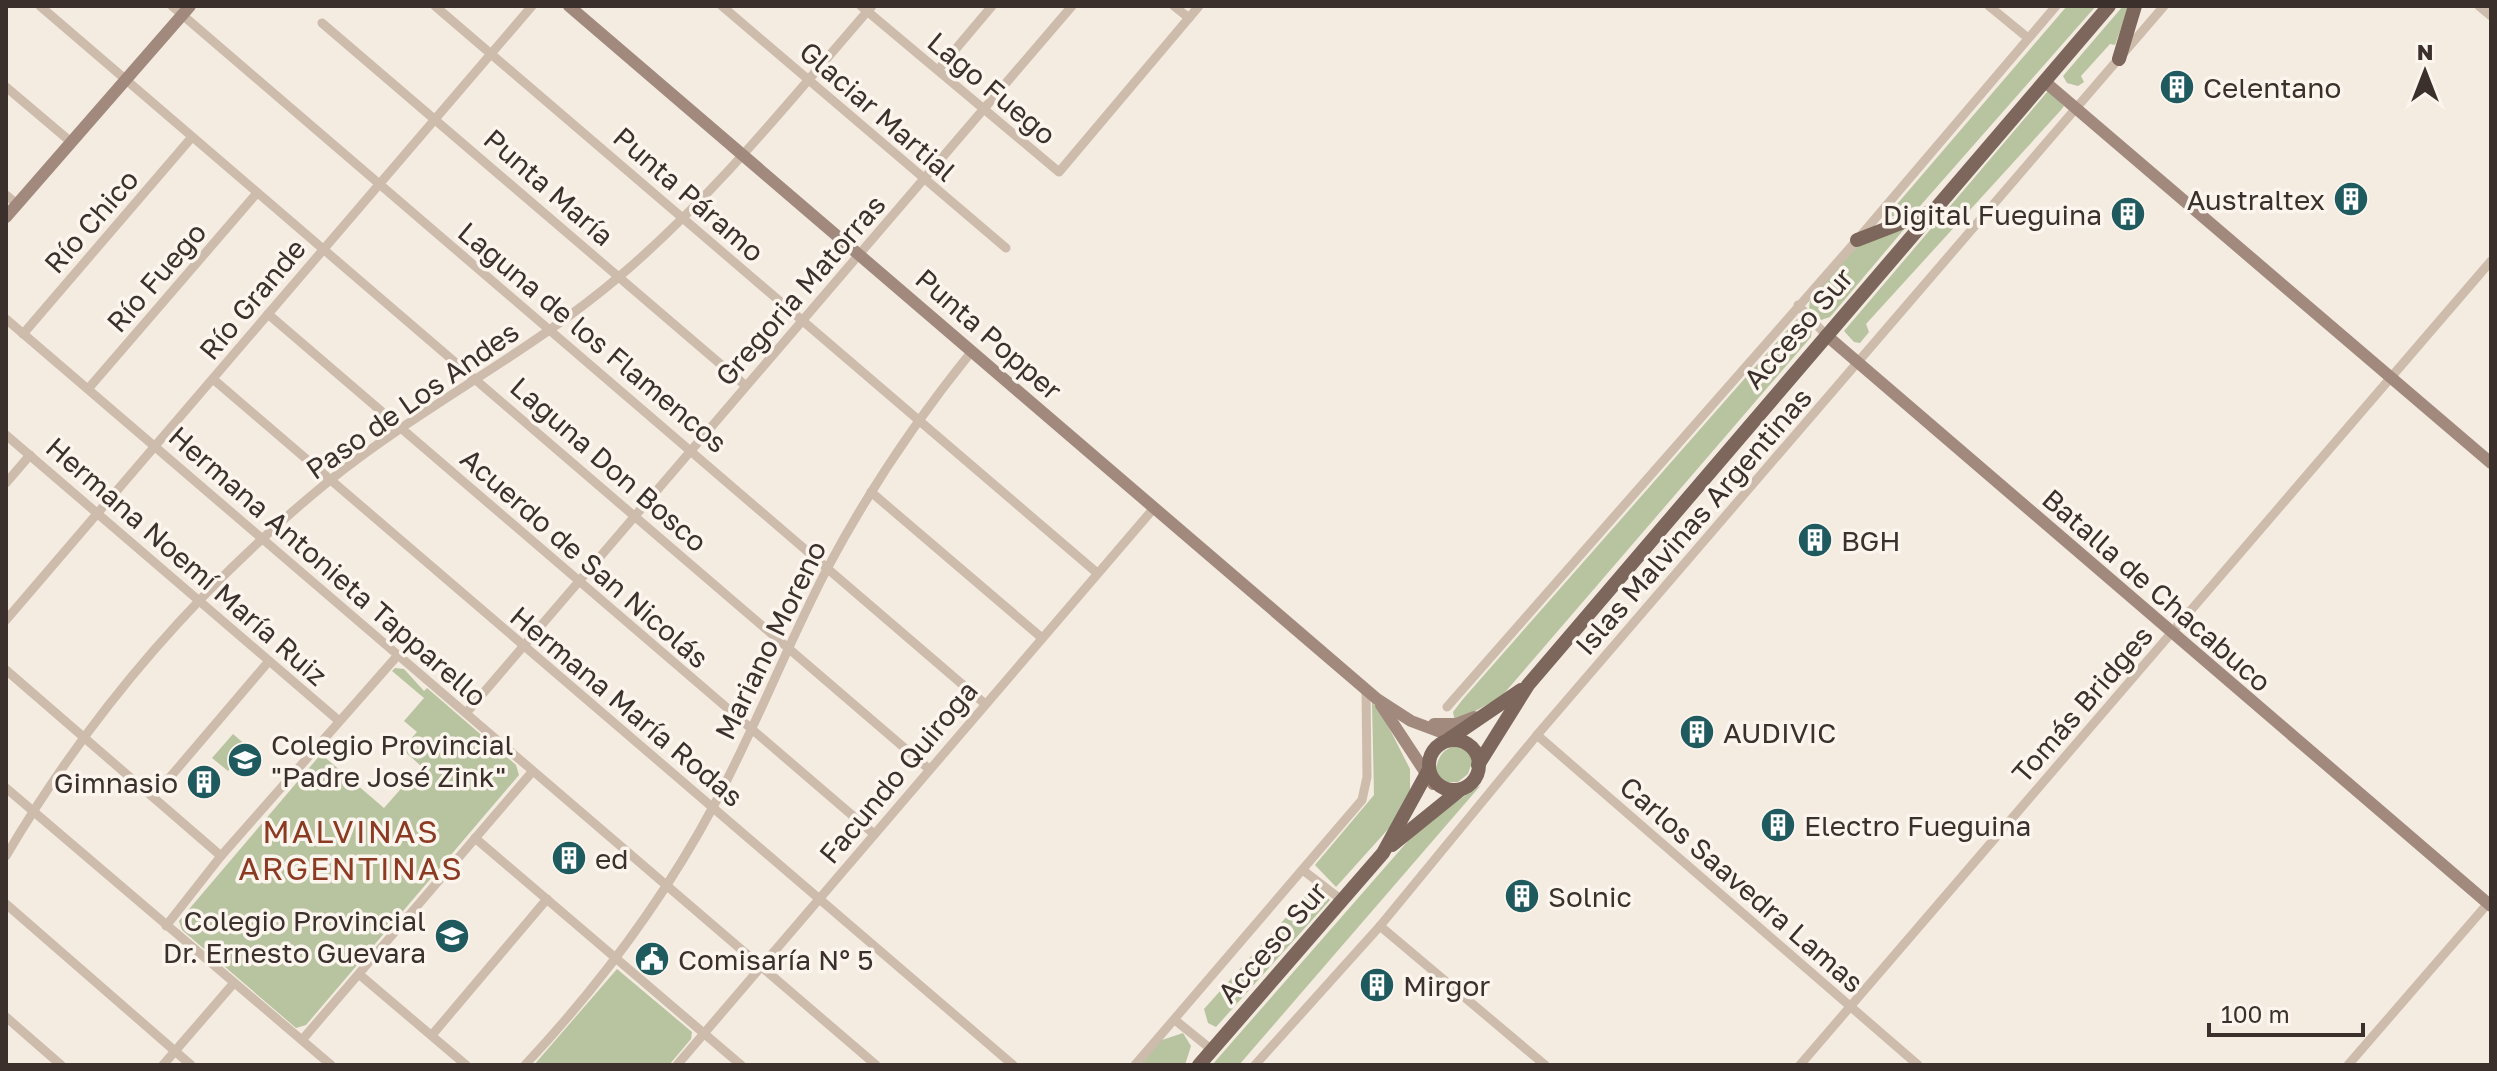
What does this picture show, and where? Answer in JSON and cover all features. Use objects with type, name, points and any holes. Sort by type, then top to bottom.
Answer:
[{"type":"main road","name":"Acceso Sur","points":[[1478,765],[1528,685],[2109,6]]},
{"type":"main road","points":[[2119,59],[2135,6]]},
{"type":"main road","points":[[1857,240],[1936,209]]},
{"type":"main road","name":"Acceso Sur","points":[[1455,738],[1528,685]]},
{"type":"main road","points":[[1455,738],[1473,746],[1478,765],[1464,787],[1446,791],[1429,777],[1437,750],[1455,738]]},
{"type":"main road","name":"Acceso Sur","points":[[1199,1065],[1383,853],[1429,777]]},
{"type":"main road","name":"Acceso Sur","points":[[1383,853],[1464,787]]},
{"type":"street","name":"Laguna Don Bosco","points":[[40,6],[929,769]]},
{"type":"street","name":"Punta Páramo","points":[[435,6],[1096,572]]},
{"type":"street","name":"Río Grande","points":[[6,620],[381,186],[532,6]]},
{"type":"street","name":"Punta Popper","points":[[569,6],[1377,699],[1411,721],[1455,738]]},
{"type":"street","name":"Glaciar Martial","points":[[722,6],[1006,248]]},
{"type":"street","points":[[938,70],[992,6]]},
{"type":"street","name":"Gregoria Matorras","points":[[467,712],[1072,6]]},
{"type":"street","points":[[1174,6],[1189,18],[1199,6]]},
{"type":"street","points":[[1989,6],[2028,38]]},
{"type":"street","points":[[1447,707],[1857,240],[2056,6]]},
{"type":"street","name":"Islas Malvinas Argentinas","points":[[1255,1065],[1380,926],[1537,735],[2164,6]]},
{"type":"street","points":[[2479,6],[2491,16]]},
{"type":"street","name":"Paso de Los Andes","points":[[6,856],[84,735],[146,657],[200,602],[330,480],[551,331],[685,219],[809,81],[867,8]]},
{"type":"street","name":"Lago Fuego","points":[[867,8],[1059,172],[1189,18]]},
{"type":"street","points":[[6,217],[181,9]]},
{"type":"street","name":"Laguna de los Flamencos","points":[[181,9],[381,186],[692,449],[984,703]]},
{"type":"street","name":"Punta María","points":[[322,23],[746,386]]},
{"type":"street","points":[[2044,81],[2491,463]]},
{"type":"street","points":[[6,87],[71,142]]},
{"type":"street","name":"Río Chico","points":[[23,334],[192,137]]},
{"type":"street","name":"Río Fuego","points":[[88,389],[257,193]]},
{"type":"street","points":[[6,195],[17,204]]},
{"type":"street","name":"Tomás Bridges","points":[[1800,1065],[2491,261]]},
{"type":"street","name":"Batalla de Chacabuco","points":[[1798,305],[1826,335],[2171,634],[2490,903]]},
{"type":"street","name":"Acuerdo de San Nicolás","points":[[268,314],[874,834]]},
{"type":"street","name":"Hermana Antonieta Tapparello","points":[[6,319],[876,1065]]},
{"type":"street","name":"Mariano Moreno","points":[[525,1065],[560,1027],[615,957],[665,885],[713,808],[828,567],[871,492],[916,420],[972,351]]},
{"type":"street","name":"Hermana María Rodas","points":[[213,379],[1013,1065]]},
{"type":"street","name":"Hermana Noemí María Ruiz","points":[[6,435],[338,720]]},
{"type":"street","points":[[6,483],[30,455]]},
{"type":"street","points":[[871,492],[1042,638]]},
{"type":"street","name":"Facundo Quiroga","points":[[677,1065],[763,968],[1096,572],[1154,508]]},
{"type":"street","points":[[166,926],[221,856],[398,655]]},
{"type":"street","points":[[154,796],[269,661]]},
{"type":"street","points":[[6,670],[221,856]]},
{"type":"street","points":[[1135,1065],[1362,800],[1366,790],[1366,689]]},
{"type":"street","name":"Punta Popper","points":[[1377,699],[1429,777]]},
{"type":"street","points":[[1411,721],[1456,724],[1499,705]]},
{"type":"street","name":"Carlos Saavedra Lamas","points":[[1537,735],[1918,1065]]},
{"type":"street","points":[[302,1040],[532,772]]},
{"type":"street","points":[[6,788],[331,1065]]},
{"type":"street","points":[[475,838],[741,1065]]},
{"type":"street","points":[[1304,871],[1343,901]]},
{"type":"street","points":[[432,1035],[547,899]]},
{"type":"street","points":[[2348,1065],[2490,903]]},
{"type":"street","points":[[6,904],[191,1065]]},
{"type":"street","points":[[1380,926],[1545,1065]]},
{"type":"street","points":[[360,975],[466,1065]]},
{"type":"street","points":[[163,1065],[233,984]]},
{"type":"street","points":[[6,1017],[61,1065]]},
{"type":"street","points":[[1175,1020],[1212,1050]]},
{"type":"green space","points":[[2067,6],[2096,6],[1913,214],[1886,217]]},
{"type":"green space","points":[[2123,6],[2129,6],[2115,45],[2110,44],[2081,76],[2084,82],[2078,86],[2067,83],[2063,76]]},
{"type":"green space","points":[[2048,91],[2064,106],[2061,110],[1866,324],[1869,332],[1860,343],[1854,342],[1844,331]]},
{"type":"green space","points":[[1906,227],[1830,317],[1821,320],[1809,309],[1810,299],[1861,242]]},
{"type":"green space","points":[[1797,319],[1812,329],[1811,337],[1501,697],[1455,722],[1453,712],[1463,699]]},
{"type":"green space","points":[[395,668],[404,669],[424,691],[427,688],[516,765],[519,775],[306,1025],[296,1028],[182,930],[179,921],[321,754],[384,808],[421,766],[402,749],[417,732],[404,721],[424,698],[392,671]]},
{"type":"green space","points":[[1372,702],[1382,714],[1410,769],[1410,792],[1399,817],[1336,887],[1315,865],[1374,795]]},
{"type":"green space","points":[[233,734],[248,747],[228,771],[212,758]]},
{"type":"green space","points":[[1461,746],[1473,759],[1468,774],[1458,782],[1441,782],[1436,769],[1441,755],[1451,747]]},
{"type":"green space","points":[[1481,785],[1239,1065],[1212,1065],[1422,825]]},
{"type":"green space","points":[[1314,886],[1330,900],[1216,1027],[1208,1023],[1204,1009]]},
{"type":"green space","points":[[617,969],[692,1032],[691,1039],[669,1065],[534,1065]]},
{"type":"green space","points":[[1183,1033],[1191,1046],[1185,1065],[1138,1065],[1159,1041]]},
{"type":"place","name":"Celentano","points":[[2177,87]]},
{"type":"place","name":"Australtex","points":[[2351,199]]},
{"type":"place","name":"Digital Fueguina","points":[[2128,214]]},
{"type":"place","name":"BGH","points":[[1815,540]]},
{"type":"place","name":"AUDIVIC","points":[[1697,732]]},
{"type":"place","name":"Colegio Provincial \"Padre José Zink\"","points":[[245,760]]},
{"type":"place","name":"Gimnasio","points":[[204,782]]},
{"type":"place","name":"Electro Fueguina","points":[[1778,825]]},
{"type":"place","name":"ed","points":[[569,858]]},
{"type":"place","name":"Solnic","points":[[1522,896]]},
{"type":"place","name":"Colegio Provincial Dr. Ernesto Guevara","points":[[452,936]]},
{"type":"place","name":"Comisaría N° 5","points":[[652,959]]},
{"type":"place","name":"Mirgor","points":[[1377,985]]},
{"type":"district","name":"MALVINAS ARGENTINAS","points":[[351,850]]}]
